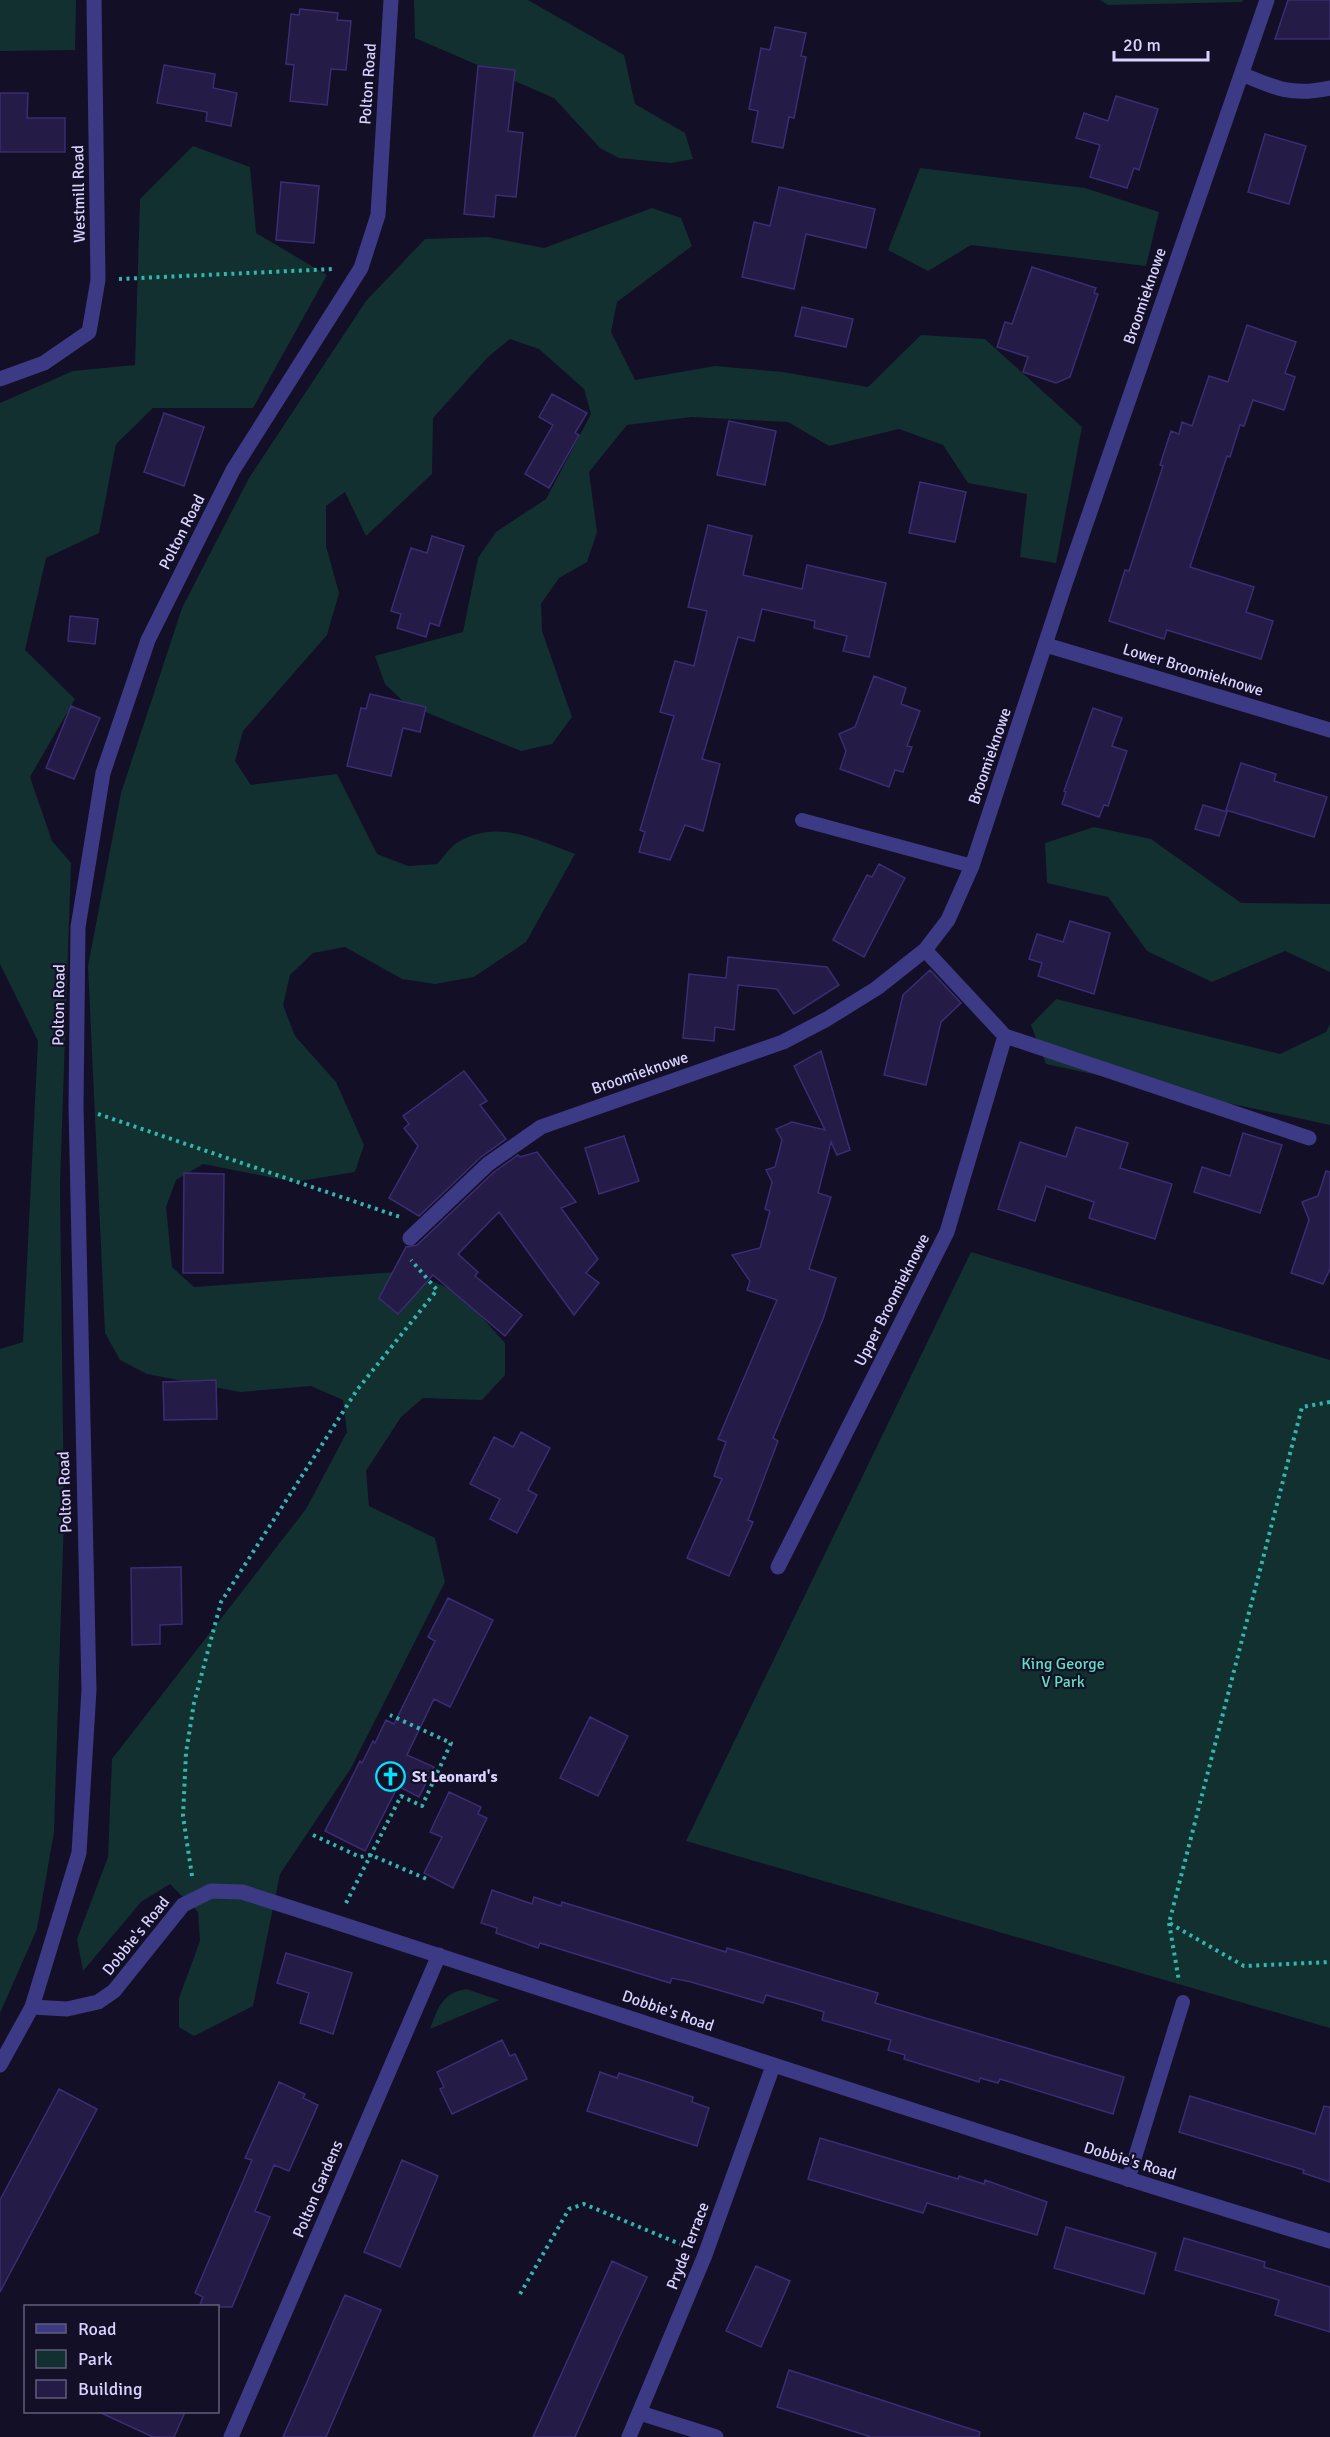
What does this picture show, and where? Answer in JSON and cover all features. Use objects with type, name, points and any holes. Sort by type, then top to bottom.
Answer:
[{"type":"street","name":"Westmill Road","points":[[0,379],[44,363],[89,332],[98,280],[94,0]]},
{"type":"street","name":"Polton Road","points":[[0,2065],[32,2007],[79,1853],[89,1690],[76,1107],[78,927],[103,773],[148,640],[233,470],[361,268],[378,215],[391,0]]},
{"type":"street","name":"Broomieknowe","points":[[410,1238],[488,1164],[541,1127],[783,1042],[827,1019],[867,994],[925,950],[948,920],[972,866],[1206,172],[1267,0]]},
{"type":"street","points":[[1242,74],[1290,92],[1330,88]]},
{"type":"street","name":"Lower Broomieknowe","points":[[1046,645],[1330,730]]},
{"type":"street","points":[[925,950],[1005,1036],[1310,1138]]},
{"type":"street","name":"Upper Broomieknowe","points":[[778,1567],[947,1232],[1005,1036]]},
{"type":"street","name":"Dobbie's Road","points":[[32,2007],[67,2009],[98,2002],[114,1991],[183,1905],[211,1891],[242,1892],[1128,2180],[1330,2241]]},
{"type":"street","name":"Polton Gardens","points":[[231,2437],[439,1955]]},
{"type":"street","name":"Pryde Terrace","points":[[629,2437],[705,2255],[773,2066]]},
{"type":"street","points":[[640,2412],[716,2437]]},
{"type":"lane","points":[[802,820],[972,866]]},
{"type":"lane","points":[[1128,2180],[1183,2002]]},
{"type":"path","points":[[98,280],[361,268]]},
{"type":"path","points":[[76,1107],[424,1225]]},
{"type":"path","points":[[195,1898],[183,1816],[186,1753],[194,1703],[221,1602],[357,1390],[437,1290],[406,1254],[410,1238]]},
{"type":"path","points":[[1183,2002],[1169,1923],[1302,1407],[1330,1402]]},
{"type":"path","points":[[337,1922],[401,1796],[422,1806],[451,1743],[390,1715]]},
{"type":"path","points":[[313,1835],[360,1857],[371,1855],[429,1880]]},
{"type":"path","points":[[1169,1923],[1244,1966],[1330,1962]]},
{"type":"path","points":[[520,2294],[569,2209],[584,2204],[705,2255]]},
{"type":"green space","points":[[0,0],[76,0],[75,50],[0,51]]},
{"type":"green space","points":[[414,0],[528,0],[624,55],[635,104],[685,133],[693,159],[671,163],[619,158],[600,148],[554,98],[415,38]]},
{"type":"green space","points":[[1100,0],[1243,0],[1242,2],[1108,5]]},
{"type":"green space","points":[[193,146],[250,167],[256,233],[327,275],[253,408],[153,408],[116,444],[99,533],[46,558],[25,650],[75,699],[30,777],[52,841],[71,863],[60,1185],[64,1516],[54,1832],[37,1929],[0,2013],[0,1349],[23,1342],[38,1041],[0,964],[0,403],[73,371],[135,365],[140,199]]},
{"type":"green space","points":[[920,168],[1085,188],[1159,212],[1146,266],[971,245],[928,271],[888,250]]},
{"type":"green space","points":[[652,208],[681,218],[692,246],[617,302],[611,332],[635,380],[715,366],[783,372],[868,387],[921,335],[985,339],[1082,427],[1056,563],[1020,557],[1027,494],[968,483],[943,445],[899,429],[829,446],[788,422],[691,417],[627,425],[589,472],[597,532],[587,562],[559,578],[541,604],[542,631],[572,717],[552,744],[521,751],[406,704],[385,684],[375,656],[463,632],[478,558],[496,532],[546,499],[591,414],[584,389],[539,349],[510,339],[488,357],[433,418],[432,474],[366,536],[345,492],[326,506],[326,546],[339,593],[327,635],[243,731],[235,761],[251,785],[337,774],[377,854],[408,866],[437,864],[457,843],[489,832],[518,834],[575,854],[526,942],[474,977],[435,984],[402,979],[345,947],[313,953],[290,975],[283,1005],[295,1036],[336,1082],[364,1145],[355,1172],[294,1182],[203,1164],[176,1180],[166,1207],[172,1267],[194,1287],[410,1271],[461,1294],[505,1343],[505,1375],[482,1400],[423,1398],[401,1417],[366,1471],[369,1506],[435,1538],[445,1582],[351,1768],[280,1874],[253,2006],[194,2036],[179,2027],[179,1998],[200,1941],[198,1912],[170,1884],[141,1902],[83,1971],[77,1939],[108,1857],[112,1759],[306,1509],[347,1432],[343,1400],[311,1386],[240,1392],[147,1374],[120,1360],[105,1333],[88,966],[121,793],[182,608],[249,478],[366,301],[425,239],[488,237],[544,248]]},
{"type":"green space","points":[[1094,827],[1151,839],[1241,903],[1330,904],[1330,972],[1285,951],[1212,982],[1147,951],[1108,897],[1047,883],[1045,843]]},
{"type":"green space","points":[[1056,999],[1280,1054],[1326,1032],[1330,1024],[1330,1125],[1046,1064],[1031,1025]]},
{"type":"green space","name":"King George V Park","points":[[971,1252],[1330,1360],[1330,2028],[686,1841]]},
{"type":"green space","points":[[466,1989],[499,2000],[430,2029],[446,1998]]},
{"type":"building","points":[[1288,0],[1330,0],[1330,39],[1275,39]]},
{"type":"building","points":[[300,9],[338,13],[337,20],[351,21],[346,70],[331,69],[327,105],[290,101],[294,65],[286,64],[291,14],[299,15]]},
{"type":"building","points":[[775,27],[806,33],[801,56],[806,57],[794,118],[789,117],[783,148],[752,142],[758,111],[749,109],[761,48],[770,50]]},
{"type":"building","points":[[164,65],[215,74],[213,88],[237,93],[231,126],[206,121],[207,112],[157,103]]},
{"type":"building","points":[[478,66],[515,70],[508,131],[523,133],[516,197],[496,195],[494,217],[464,214]]},
{"type":"building","points":[[0,93],[28,93],[27,118],[65,118],[65,152],[0,152]]},
{"type":"building","points":[[1116,96],[1158,109],[1139,170],[1134,168],[1127,188],[1090,177],[1100,145],[1076,138],[1084,113],[1108,121]]},
{"type":"building","points":[[1265,134],[1306,146],[1289,204],[1248,192]]},
{"type":"building","points":[[281,182],[319,186],[314,243],[276,240]]},
{"type":"building","points":[[779,187],[875,209],[866,248],[806,234],[794,289],[742,277],[754,222],[770,226]]},
{"type":"building","points":[[1032,267],[1096,288],[1094,293],[1098,294],[1070,377],[1056,383],[1023,372],[1028,357],[997,347],[1005,322],[1012,324]]},
{"type":"building","points":[[802,307],[853,319],[846,347],[795,336]]},
{"type":"building","points":[[1247,325],[1296,342],[1285,373],[1295,377],[1284,410],[1253,400],[1244,426],[1240,425],[1230,457],[1227,456],[1190,567],[1254,587],[1246,612],[1273,621],[1261,659],[1167,630],[1164,639],[1109,621],[1125,570],[1129,571],[1163,466],[1160,465],[1171,431],[1179,434],[1182,422],[1192,426],[1209,376],[1228,382]]},
{"type":"building","points":[[552,394],[587,413],[575,433],[579,435],[549,488],[525,474],[553,425],[539,417]]},
{"type":"building","points":[[164,413],[204,427],[184,486],[144,472]]},
{"type":"building","points":[[729,421],[776,431],[765,485],[717,475]]},
{"type":"building","points":[[920,482],[966,492],[955,542],[909,533]]},
{"type":"building","points":[[708,525],[752,536],[743,575],[802,589],[807,565],[886,583],[869,657],[843,651],[847,636],[814,628],[815,621],[762,609],[754,641],[738,637],[702,759],[720,764],[703,831],[685,825],[670,860],[639,852],[645,832],[640,830],[674,716],[660,712],[675,661],[694,666],[707,611],[688,607]]},
{"type":"building","points":[[432,536],[464,546],[439,626],[430,623],[426,637],[397,628],[401,614],[391,611],[411,548],[427,553]]},
{"type":"building","points":[[70,616],[98,619],[95,644],[68,641]]},
{"type":"building","points":[[874,676],[906,688],[901,704],[920,711],[907,746],[912,747],[903,772],[895,770],[889,787],[840,769],[846,751],[839,734],[855,727]]},
{"type":"building","points":[[370,694],[426,707],[420,732],[403,728],[391,776],[347,766],[361,708],[366,709]]},
{"type":"building","points":[[71,706],[100,718],[74,779],[46,768]]},
{"type":"building","points":[[1093,708],[1122,718],[1112,746],[1127,751],[1108,806],[1104,805],[1099,817],[1062,804],[1066,792],[1064,791]]},
{"type":"building","points":[[1241,763],[1276,774],[1274,781],[1327,797],[1314,837],[1226,810]]},
{"type":"building","points":[[1203,805],[1227,812],[1219,836],[1195,829]]},
{"type":"building","points":[[879,864],[905,878],[864,957],[833,940],[867,875],[872,877]]},
{"type":"building","points":[[1070,921],[1110,933],[1094,994],[1038,976],[1042,963],[1029,959],[1037,934],[1063,942]]},
{"type":"building","points":[[728,957],[827,967],[839,985],[794,1014],[777,989],[738,985],[734,1030],[715,1027],[714,1041],[683,1038],[689,974],[726,978]]},
{"type":"building","points":[[930,970],[961,1003],[941,1022],[926,1085],[884,1075],[903,995]]},
{"type":"building","points":[[821,1051],[850,1150],[837,1155],[831,1142],[818,1193],[831,1197],[809,1269],[836,1278],[823,1319],[773,1438],[778,1441],[748,1520],[753,1522],[729,1576],[687,1558],[722,1479],[714,1476],[726,1442],[718,1439],[777,1300],[747,1290],[750,1281],[732,1255],[760,1248],[770,1211],[765,1209],[772,1182],[766,1170],[775,1167],[782,1140],[776,1129],[792,1122],[825,1130],[794,1066]]},
{"type":"building","points":[[464,1071],[487,1101],[480,1105],[506,1139],[481,1157],[419,1216],[389,1198],[418,1146],[404,1128],[409,1124],[403,1116]]},
{"type":"building","points":[[1076,1127],[1128,1143],[1120,1168],[1172,1184],[1155,1239],[1089,1218],[1094,1202],[1046,1186],[1035,1221],[998,1209],[1020,1142],[1066,1157]]},
{"type":"building","points":[[1243,1133],[1282,1145],[1260,1213],[1194,1192],[1202,1167],[1230,1176]]},
{"type":"building","points":[[624,1136],[639,1181],[599,1194],[585,1148]]},
{"type":"building","points":[[537,1152],[576,1202],[561,1208],[598,1259],[586,1273],[599,1283],[574,1315],[499,1212],[458,1254],[478,1272],[475,1276],[522,1315],[505,1336],[433,1275],[398,1314],[379,1298],[406,1247],[417,1245],[494,1172],[518,1155],[520,1157]]},
{"type":"building","points":[[1326,1171],[1330,1172],[1330,1269],[1323,1284],[1291,1273],[1309,1220],[1302,1202],[1318,1196]]},
{"type":"building","points":[[184,1173],[224,1174],[223,1273],[183,1273]]},
{"type":"building","points":[[216,1380],[217,1419],[164,1420],[163,1382]]},
{"type":"building","points":[[521,1432],[550,1448],[528,1490],[537,1495],[517,1533],[490,1519],[500,1499],[470,1484],[494,1437],[513,1447]]},
{"type":"building","points":[[181,1567],[182,1624],[160,1625],[160,1644],[132,1645],[131,1568]]},
{"type":"building","points":[[448,1598],[493,1620],[450,1707],[434,1699],[407,1755],[434,1767],[419,1797],[398,1786],[365,1851],[325,1831],[360,1761],[362,1763],[373,1741],[375,1743],[386,1720],[394,1724],[435,1641],[428,1637]]},
{"type":"building","points":[[590,1717],[628,1736],[598,1796],[560,1778]]},
{"type":"building","points":[[449,1792],[481,1807],[478,1814],[487,1818],[453,1888],[424,1873],[442,1837],[430,1832]]},
{"type":"building","points":[[492,1890],[532,1904],[534,1897],[561,1906],[562,1902],[726,1952],[727,1948],[878,1993],[875,2003],[1124,2077],[1113,2114],[1000,2079],[998,2083],[980,2078],[979,2082],[904,2059],[905,2055],[888,2050],[891,2040],[822,2020],[824,2012],[795,2003],[766,1995],[763,2003],[672,1978],[670,1983],[540,1943],[538,1948],[496,1933],[497,1928],[481,1923]]},
{"type":"building","points":[[286,1953],[352,1973],[333,2034],[300,2023],[309,1993],[277,1983]]},
{"type":"building","points":[[502,2040],[510,2056],[515,2054],[527,2079],[452,2114],[440,2089],[444,2087],[437,2072]]},
{"type":"building","points":[[600,2072],[617,2078],[619,2073],[660,2086],[693,2097],[692,2102],[709,2108],[697,2146],[587,2111]]},
{"type":"building","points":[[279,2082],[305,2094],[303,2098],[318,2105],[289,2171],[274,2165],[255,2211],[270,2217],[232,2307],[200,2305],[203,2297],[195,2293],[252,2160],[245,2158]]},
{"type":"building","points":[[59,2089],[97,2109],[0,2292],[0,2200]]},
{"type":"building","points":[[1190,2096],[1315,2134],[1324,2106],[1330,2107],[1330,2182],[1303,2173],[1304,2170],[1179,2132]]},
{"type":"building","points":[[820,2138],[958,2179],[959,2176],[984,2184],[985,2180],[1047,2202],[1037,2235],[927,2203],[923,2213],[808,2179]]},
{"type":"building","points":[[402,2160],[438,2176],[400,2267],[364,2252]]},
{"type":"building","points":[[1066,2227],[1156,2253],[1144,2294],[1054,2268]]},
{"type":"building","points":[[1184,2238],[1265,2262],[1264,2267],[1330,2287],[1330,2332],[1275,2315],[1279,2300],[1175,2270]]},
{"type":"building","points":[[612,2261],[647,2277],[575,2437],[533,2437]]},
{"type":"building","points":[[756,2266],[790,2281],[761,2347],[726,2331]]},
{"type":"building","points":[[345,2295],[381,2310],[326,2437],[283,2437]]},
{"type":"building","points":[[789,2370],[980,2432],[979,2437],[871,2437],[777,2407]]},
{"type":"building","points":[[101,2413],[185,2413],[174,2437],[153,2437]]},
{"type":"place","name":"St Leonard's","points":[[391,1777]]}]
